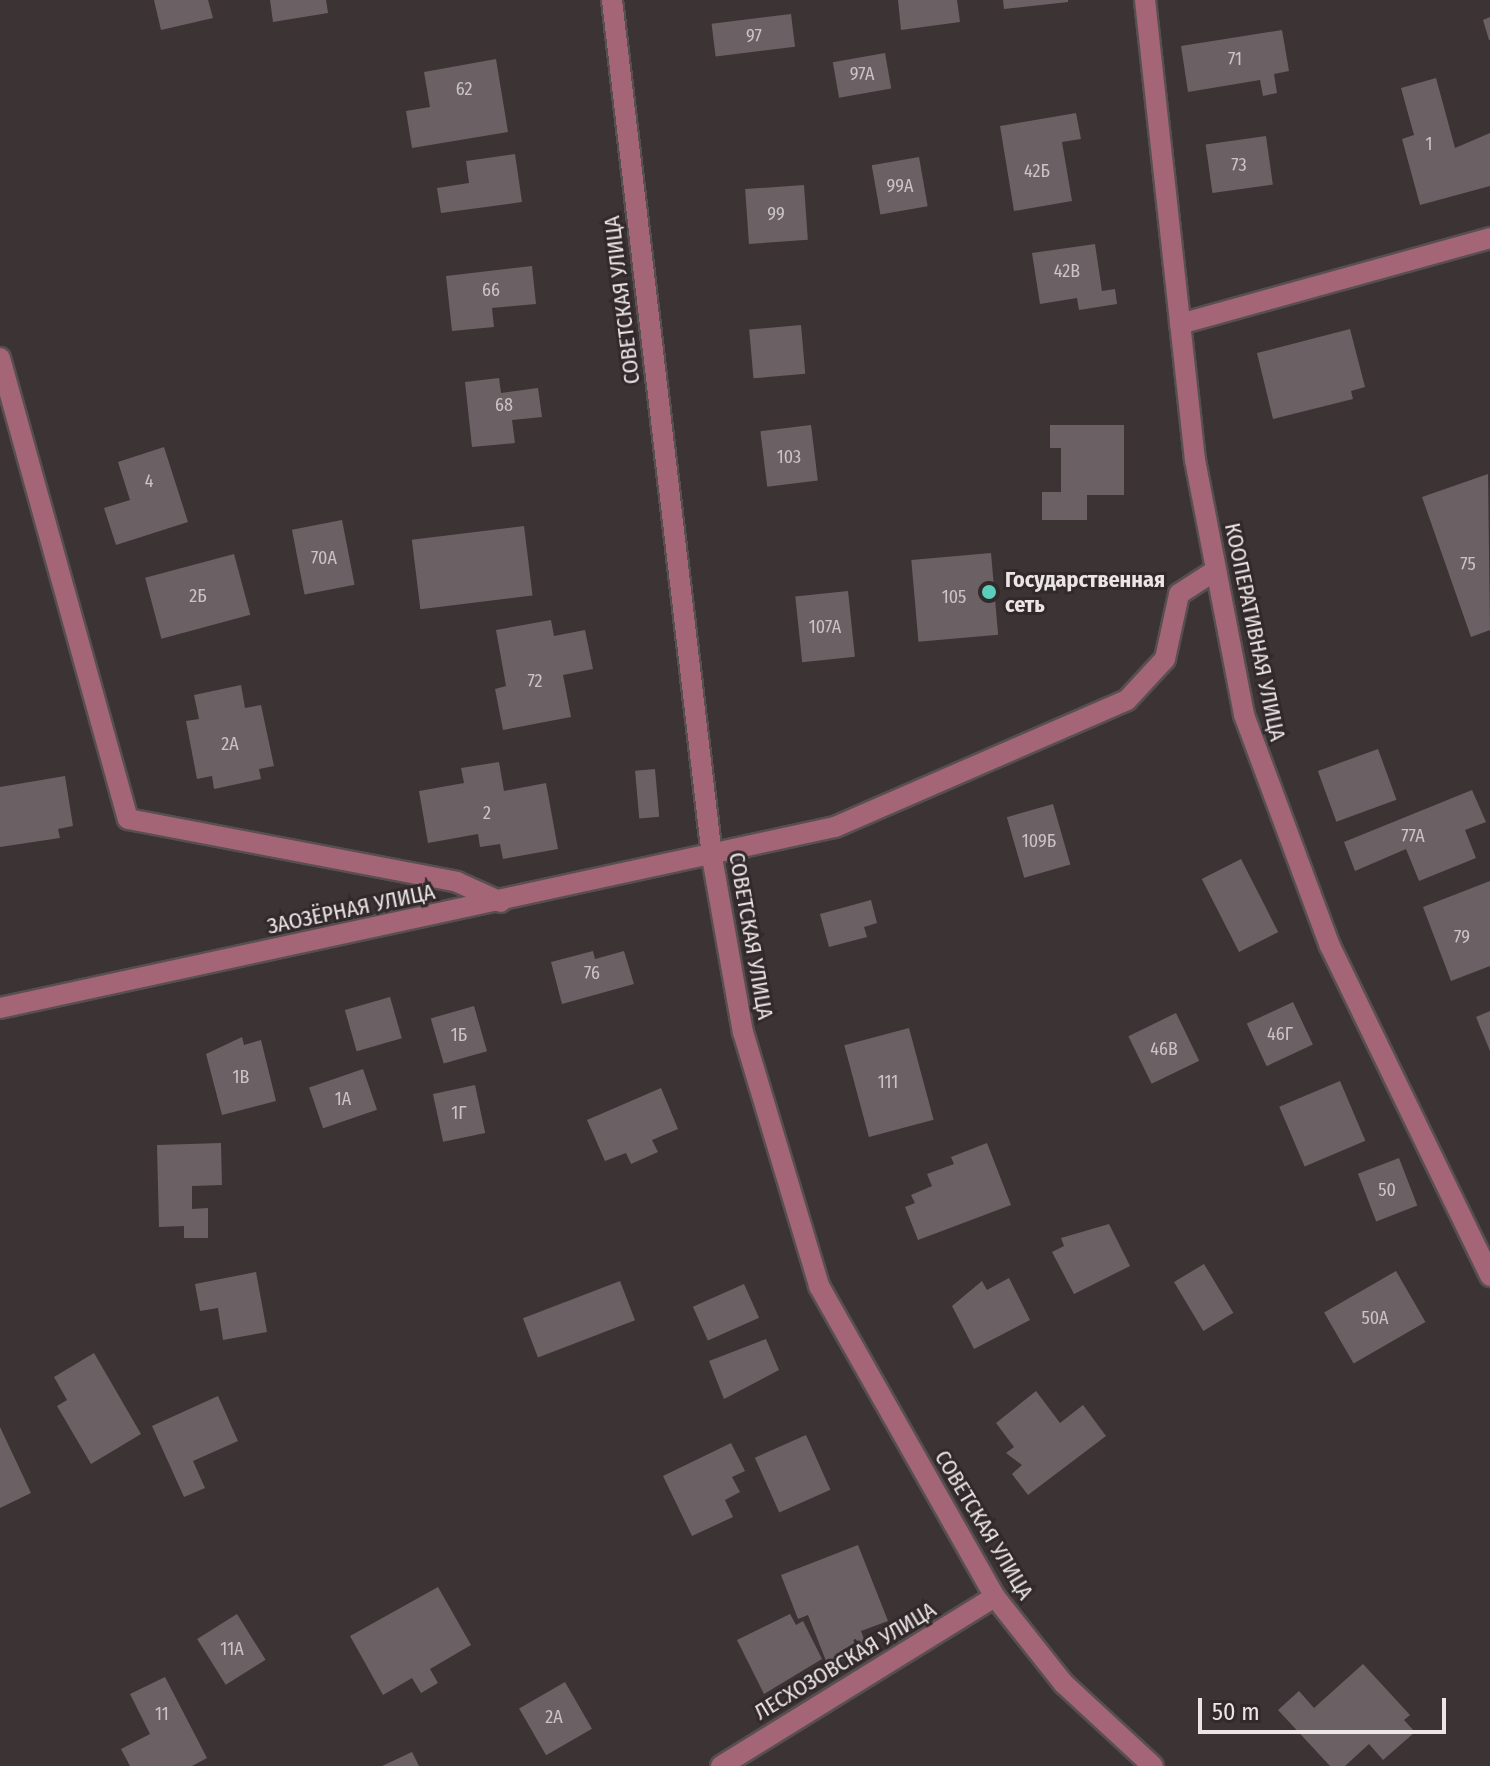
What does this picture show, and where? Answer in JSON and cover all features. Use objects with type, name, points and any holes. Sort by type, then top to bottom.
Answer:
[{"type":"street","name":"СОВЕТСКАЯ УЛИЦА","points":[[612,0],[712,857],[743,1032],[819,1286],[995,1597],[1050,1666],[1153,1766]]},
{"type":"street","name":"КООПЕРАТИВНАЯ УЛИЦА","points":[[1145,0],[1180,324],[1216,570],[1244,715],[1280,825],[1490,1276]]},
{"type":"street","points":[[1180,324],[1490,238]]},
{"type":"street","points":[[0,358],[128,819],[457,882],[501,902]]},
{"type":"street","name":"ЗАОЗЁРНАЯ УЛИЦА","points":[[0,1008],[712,857],[835,827],[1127,700],[1165,659],[1179,594],[1216,570]]},
{"type":"street","name":"ЛЕСХОЗОВСКАЯ УЛИЦА","points":[[721,1766],[995,1597]]},
{"type":"building","points":[[154,0],[208,0],[213,18],[161,30]]},
{"type":"building","points":[[270,0],[326,0],[328,13],[273,22]]},
{"type":"building","points":[[898,0],[957,0],[960,22],[901,30]]},
{"type":"building","points":[[1003,0],[1068,0],[1068,2],[1004,9]]},
{"type":"building","points":[[791,14],[795,47],[716,57],[712,24]]},
{"type":"building","points":[[1490,17],[1490,40],[1489,40],[1483,20]]},
{"type":"building","points":[[1282,30],[1289,71],[1274,74],[1277,93],[1263,96],[1260,80],[1188,92],[1181,46]]},
{"type":"building","points":[[885,53],[891,88],[839,98],[833,62]]},
{"type":"building","points":[[496,59],[508,132],[412,148],[406,111],[430,107],[424,72]]},
{"type":"building","points":[[1436,78],[1455,148],[1490,133],[1490,186],[1420,205],[1402,139],[1414,135],[1401,88]]},
{"type":"building","points":[[1076,113],[1081,139],[1062,142],[1072,201],[1014,211],[1000,126]]},
{"type":"building","points":[[1266,136],[1273,185],[1212,193],[1206,144]]},
{"type":"building","points":[[515,154],[522,202],[441,213],[437,188],[469,183],[466,161]]},
{"type":"building","points":[[919,157],[928,206],[880,215],[872,165]]},
{"type":"building","points":[[804,185],[808,240],[749,244],[745,189]]},
{"type":"building","points":[[1095,244],[1102,291],[1115,289],[1117,304],[1079,310],[1077,298],[1040,304],[1032,253]]},
{"type":"building","points":[[532,266],[536,304],[492,308],[494,327],[452,331],[446,276]]},
{"type":"building","points":[[801,325],[805,374],[753,378],[749,330]]},
{"type":"building","points":[[1350,329],[1365,387],[1351,391],[1353,399],[1273,419],[1257,353]]},
{"type":"building","points":[[499,378],[501,393],[538,388],[542,417],[512,420],[515,443],[472,447],[465,382]]},
{"type":"building","points":[[811,425],[818,481],[767,487],[760,431]]},
{"type":"building","points":[[1050,425],[1124,425],[1124,495],[1087,495],[1087,520],[1042,520],[1042,492],[1061,492],[1061,448],[1050,448]]},
{"type":"building","points":[[164,447],[188,522],[116,545],[104,508],[130,500],[118,462]]},
{"type":"building","points":[[1488,474],[1490,630],[1471,637],[1422,497]]},
{"type":"building","points":[[342,520],[355,585],[305,595],[292,530]]},
{"type":"building","points":[[524,526],[533,595],[420,609],[412,540]]},
{"type":"building","points":[[991,553],[998,635],[918,642],[911,560]]},
{"type":"building","points":[[234,554],[250,615],[161,639],[145,578]]},
{"type":"building","points":[[848,591],[855,657],[802,662],[795,597]]},
{"type":"building","points":[[551,620],[554,636],[585,630],[593,669],[563,675],[571,717],[503,730],[495,689],[506,686],[496,630]]},
{"type":"building","points":[[241,685],[245,708],[261,705],[274,766],[259,769],[261,779],[214,789],[212,776],[197,779],[186,721],[199,719],[194,695]]},
{"type":"building","points":[[1378,749],[1396,800],[1336,822],[1318,771]]},
{"type":"building","points":[[499,762],[504,791],[546,783],[558,849],[503,859],[500,844],[480,847],[478,834],[428,843],[419,791],[464,783],[461,768]]},
{"type":"building","points":[[655,769],[659,817],[639,819],[635,771]]},
{"type":"building","points":[[65,776],[73,826],[58,829],[60,838],[0,847],[0,787]]},
{"type":"building","points":[[1472,790],[1486,822],[1465,830],[1476,858],[1419,881],[1406,849],[1355,871],[1344,842]]},
{"type":"building","points":[[1053,804],[1070,865],[1024,878],[1007,817]]},
{"type":"building","points":[[1241,859],[1278,932],[1239,952],[1202,879]]},
{"type":"building","points":[[1490,881],[1490,966],[1451,981],[1423,907]]},
{"type":"building","points":[[871,900],[877,923],[864,927],[867,937],[829,947],[820,914]]},
{"type":"building","points":[[593,951],[595,959],[624,951],[634,984],[562,1004],[551,962]]},
{"type":"building","points":[[390,997],[402,1038],[357,1051],[345,1010]]},
{"type":"building","points":[[1293,1002],[1313,1045],[1267,1066],[1247,1024]]},
{"type":"building","points":[[474,1006],[487,1051],[444,1064],[431,1018]]},
{"type":"building","points":[[1490,1011],[1490,1051],[1476,1017]]},
{"type":"building","points":[[1176,1013],[1199,1061],[1152,1084],[1128,1036]]},
{"type":"building","points":[[909,1028],[934,1120],[869,1137],[844,1045]]},
{"type":"building","points":[[242,1037],[244,1045],[261,1040],[276,1101],[222,1115],[206,1054]]},
{"type":"building","points":[[363,1069],[377,1110],[323,1128],[309,1088]]},
{"type":"building","points":[[1340,1081],[1365,1141],[1305,1167],[1279,1107]]},
{"type":"building","points":[[475,1085],[485,1133],[443,1142],[433,1094]]},
{"type":"building","points":[[661,1088],[678,1129],[652,1140],[658,1152],[631,1164],[626,1153],[605,1161],[587,1120]]},
{"type":"building","points":[[221,1143],[222,1185],[192,1186],[192,1209],[208,1208],[208,1238],[184,1238],[184,1226],[159,1227],[157,1145]]},
{"type":"building","points":[[987,1143],[1011,1205],[918,1240],[905,1207],[915,1203],[911,1195],[932,1186],[927,1174],[954,1164],[951,1157]]},
{"type":"building","points":[[1399,1158],[1417,1206],[1376,1221],[1358,1174]]},
{"type":"building","points":[[1109,1224],[1130,1266],[1074,1294],[1052,1252],[1064,1246],[1061,1238]]},
{"type":"building","points":[[1204,1264],[1233,1313],[1203,1331],[1174,1282]]},
{"type":"building","points":[[1396,1271],[1426,1322],[1354,1364],[1324,1312]]},
{"type":"building","points":[[256,1272],[267,1332],[223,1340],[218,1308],[200,1311],[195,1284]]},
{"type":"building","points":[[1009,1278],[1030,1320],[974,1349],[952,1306],[982,1281],[987,1290]]},
{"type":"building","points":[[620,1281],[635,1320],[538,1357],[523,1318]]},
{"type":"building","points":[[744,1284],[759,1318],[708,1341],[693,1307]]},
{"type":"building","points":[[766,1339],[779,1370],[724,1399],[709,1361]]},
{"type":"building","points":[[94,1353],[141,1434],[91,1464],[57,1406],[67,1400],[54,1377]]},
{"type":"building","points":[[1036,1391],[1060,1423],[1083,1405],[1106,1436],[1028,1495],[1012,1474],[1022,1465],[1006,1453],[1014,1447],[996,1423]]},
{"type":"building","points":[[218,1396],[238,1441],[193,1461],[205,1488],[184,1497],[152,1426]]},
{"type":"building","points":[[0,1427],[31,1493],[0,1508]]},
{"type":"building","points":[[806,1435],[830,1490],[779,1513],[755,1458]]},
{"type":"building","points":[[731,1443],[745,1471],[732,1477],[740,1492],[725,1500],[733,1517],[692,1536],[663,1476]]},
{"type":"building","points":[[858,1545],[888,1621],[861,1631],[868,1650],[828,1666],[808,1615],[798,1619],[781,1575]]},
{"type":"building","points":[[438,1587],[471,1645],[430,1669],[438,1683],[421,1693],[412,1678],[383,1695],[350,1636]]},
{"type":"building","points":[[237,1614],[266,1660],[226,1685],[197,1639]]},
{"type":"building","points":[[790,1614],[796,1625],[803,1621],[822,1659],[764,1694],[737,1640]]},
{"type":"building","points":[[1363,1664],[1410,1715],[1404,1720],[1415,1732],[1383,1760],[1369,1744],[1345,1766],[1330,1766],[1278,1710],[1299,1691],[1314,1708]]},
{"type":"building","points":[[165,1677],[207,1758],[192,1766],[130,1766],[121,1749],[150,1734],[130,1694]]},
{"type":"building","points":[[565,1682],[592,1729],[546,1755],[519,1709]]},
{"type":"building","points":[[412,1752],[419,1766],[382,1766]]},
{"type":"place","name":"Государственная сеть","points":[[989,592]]}]
